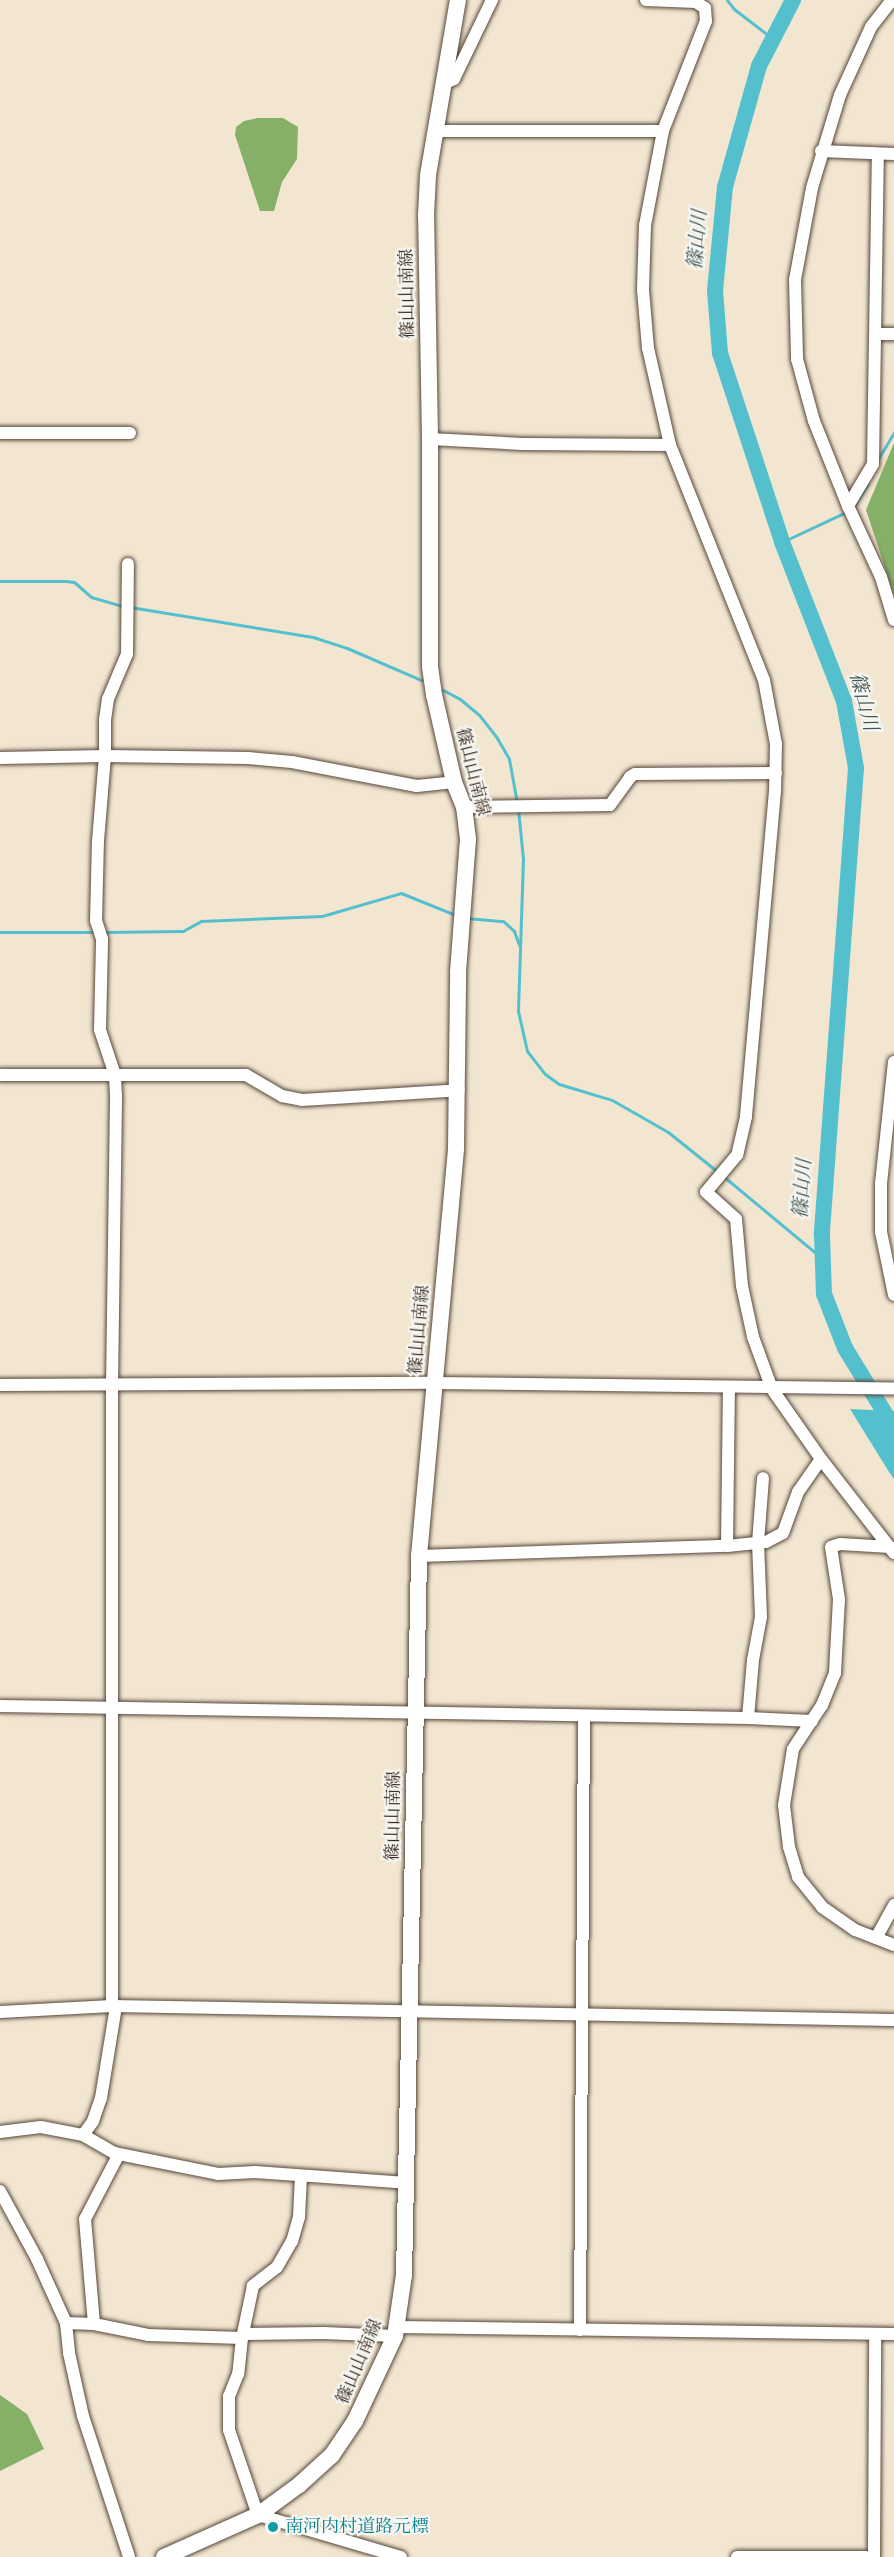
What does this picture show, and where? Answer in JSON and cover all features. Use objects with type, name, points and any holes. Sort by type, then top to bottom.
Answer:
[{"type":"main road","name":"篠山山南線","points":[[164,2557],[258,2516],[332,2455],[355,2421],[397,2331],[404,2276],[419,1556],[459,1090],[459,972],[468,839],[464,807],[454,782],[434,695],[430,667],[430,439],[426,216],[428,175],[458,0]]},
{"type":"street","points":[[443,84],[454,80],[492,0]]},
{"type":"street","points":[[646,0],[696,2],[705,8],[706,21],[663,132],[645,225],[643,290],[648,348],[670,445],[764,680],[776,744],[776,773],[742,1143],[733,1161],[706,1192],[735,1220],[746,1306],[753,1336],[777,1389],[821,1459],[892,1550]]},
{"type":"street","points":[[892,0],[871,27],[857,53],[821,151],[804,223],[795,280],[797,359],[814,421],[848,506],[881,578],[894,620]]},
{"type":"street","points":[[435,131],[663,132]]},
{"type":"street","points":[[821,151],[894,154]]},
{"type":"street","points":[[848,506],[873,464],[878,155]]},
{"type":"street","points":[[876,334],[894,334]]},
{"type":"street","points":[[0,432],[130,433]]},
{"type":"street","points":[[430,439],[522,444],[670,445]]},
{"type":"street","points":[[83,2135],[93,2121],[101,2098],[114,2006],[112,1386],[115,1076],[100,1030],[102,939],[96,921],[105,720],[108,699],[127,654],[128,564]]},
{"type":"street","points":[[0,759],[105,756],[270,760],[292,762],[417,786],[454,782]]},
{"type":"street","points":[[464,807],[610,805],[630,777],[635,774],[776,773]]},
{"type":"street","points":[[894,1062],[881,1184],[881,1232],[894,1294]]},
{"type":"street","points":[[0,1076],[246,1074],[282,1096],[302,1100],[459,1090]]},
{"type":"street","points":[[0,1385],[434,1383],[894,1389]]},
{"type":"street","points":[[727,1546],[729,1388]]},
{"type":"street","points":[[419,1556],[727,1546],[766,1542],[783,1533],[798,1492],[821,1459]]},
{"type":"street","points":[[748,1718],[753,1660],[761,1617],[758,1543],[763,1478]]},
{"type":"street","points":[[892,1550],[840,1544],[831,1547],[839,1599],[835,1673],[812,1721],[793,1749],[784,1805],[789,1847],[798,1877],[822,1907],[855,1930],[894,1945]]},
{"type":"street","points":[[0,1706],[748,1718],[812,1721]]},
{"type":"street","points":[[580,2330],[584,1717]]},
{"type":"street","points":[[876,1938],[894,1905]]},
{"type":"street","points":[[0,2012],[114,2006],[894,2020]]},
{"type":"street","points":[[0,2132],[41,2127],[83,2135],[119,2154],[218,2174],[255,2172],[407,2183]]},
{"type":"street","points":[[94,2324],[85,2219],[119,2154]]},
{"type":"street","points":[[301,2176],[299,2217],[292,2241],[277,2267],[253,2286],[242,2336],[238,2374],[229,2396],[229,2430],[258,2516],[401,2557]]},
{"type":"street","points":[[0,2191],[37,2259],[66,2323],[69,2353],[83,2416],[129,2557]]},
{"type":"street","points":[[66,2323],[94,2324],[147,2335],[242,2336],[397,2331],[580,2330],[894,2334]]},
{"type":"street","points":[[874,2557],[875,2335]]},
{"type":"street","points":[[737,2557],[866,2557]]},
{"type":"green space","points":[[258,118],[283,118],[298,127],[297,159],[282,182],[274,211],[260,211],[235,135],[236,127],[244,121]]},
{"type":"green space","points":[[894,443],[894,595],[866,510]]},
{"type":"green space","points":[[0,2395],[27,2414],[44,2449],[0,2471]]},
{"type":"water","points":[[850,1409],[894,1411],[894,1479],[889,1472]]},
{"type":"waterway","points":[[727,0],[734,9],[773,39]]},
{"type":"waterway","name":"篠山川","points":[[793,0],[759,66],[725,187],[715,291],[720,353],[782,542],[844,701],[856,768],[822,1235],[824,1294],[845,1348],[894,1428]]},
{"type":"waterway","points":[[878,459],[894,432]]},
{"type":"waterway","points":[[854,506],[868,484]]},
{"type":"waterway","points":[[782,542],[846,512]]},
{"type":"waterway","points":[[0,581],[74,582],[91,597],[123,606]]},
{"type":"waterway","points":[[130,607],[313,637],[347,648],[421,680]]},
{"type":"waterway","points":[[443,690],[460,699],[480,716],[497,738],[509,759],[517,803]]},
{"type":"waterway","points":[[518,809],[523,859],[518,1011],[527,1051],[545,1074],[559,1084],[612,1100],[668,1132],[718,1172]]},
{"type":"waterway","points":[[104,932],[183,931],[201,921],[322,916],[401,893],[458,916]]},
{"type":"waterway","points":[[467,918],[503,921],[514,931],[519,945]]},
{"type":"waterway","points":[[0,932],[97,932]]},
{"type":"waterway","points":[[723,1176],[823,1259]]},
{"type":"place","name":"南河内村道路元標","points":[[273,2527]]}]
